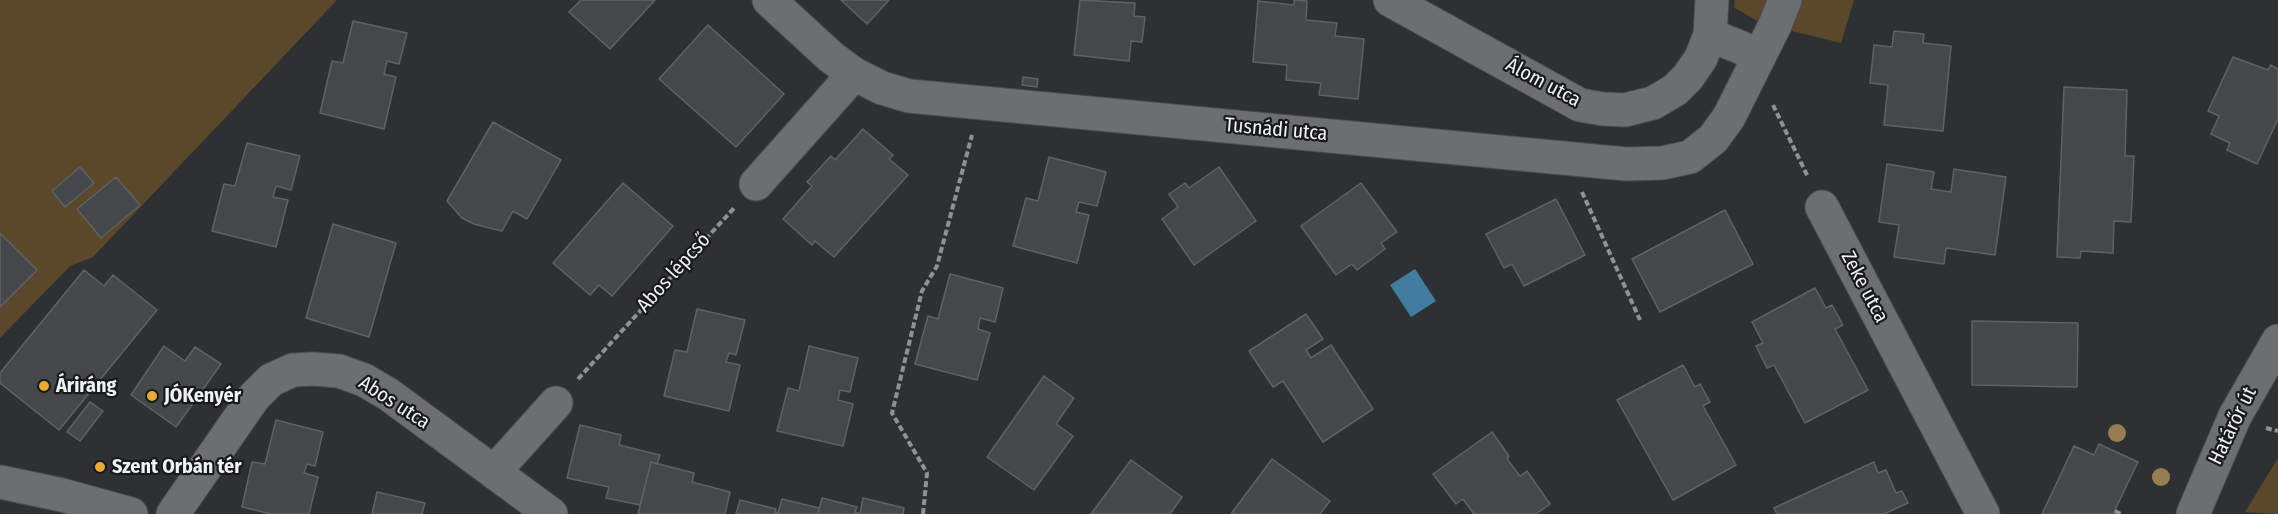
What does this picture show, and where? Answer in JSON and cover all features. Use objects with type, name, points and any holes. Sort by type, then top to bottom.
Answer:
[{"type":"street","name":"Tusnádi utca","points":[[769,0],[831,57],[855,74],[882,88],[909,96],[1626,164],[1662,163],[1690,157],[1713,139],[1729,117],[1785,0]]},
{"type":"street","name":"Álom utca","points":[[1390,0],[1580,105],[1602,110],[1625,110],[1653,103],[1675,90],[1688,77],[1701,58],[1710,35]]},
{"type":"street","points":[[1712,0],[1710,35],[1759,55]]},
{"type":"street","points":[[756,184],[855,74]]},
{"type":"street","name":"Zeke utca","points":[[1822,207],[1983,514]]},
{"type":"street","name":"Határőr út","points":[[2193,514],[2235,416],[2278,341]]},
{"type":"street","name":"Abos utca","points":[[172,514],[254,397],[271,380],[294,370],[339,371],[364,380],[388,394],[551,514]]},
{"type":"street","points":[[494,472],[556,403]]},
{"type":"street","points":[[0,482],[62,495],[131,514]]},
{"type":"path","points":[[1759,55],[1766,90],[1822,207]]},
{"type":"path","points":[[923,514],[927,472],[892,413],[922,291],[937,266],[980,102]]},
{"type":"path","points":[[1567,159],[1640,320]]},
{"type":"path","name":"Abos lépcső","points":[[556,403],[756,184]]},
{"type":"path","points":[[2115,511],[2121,514]]},
{"type":"shaded area","points":[[0,0],[337,0],[93,257],[70,266],[0,338]]},
{"type":"shaded area","points":[[1735,0],[1854,0],[1841,43],[1760,23],[1734,7]]},
{"type":"shaded area","points":[[2278,458],[2278,514],[2245,512]]},
{"type":"water","points":[[1415,269],[1436,301],[1411,317],[1390,285]]},
{"type":"building","points":[[581,0],[655,0],[610,49],[569,12]]},
{"type":"building","points":[[841,0],[889,0],[867,24]]},
{"type":"building","points":[[1080,0],[1135,3],[1134,16],[1145,17],[1142,42],[1131,41],[1129,61],[1074,55]]},
{"type":"building","points":[[1294,0],[1307,1],[1306,20],[1337,23],[1335,36],[1364,39],[1358,99],[1319,95],[1321,83],[1286,80],[1287,65],[1253,62],[1258,1],[1294,5]]},
{"type":"building","points":[[353,21],[407,33],[399,64],[387,61],[384,74],[396,77],[384,129],[320,113],[332,61],[343,63]]},
{"type":"building","points":[[708,25],[784,94],[736,147],[659,79]]},
{"type":"building","points":[[1894,31],[1924,34],[1923,43],[1951,46],[1943,131],[1884,125],[1888,85],[1870,83],[1874,45],[1892,47]]},
{"type":"building","points":[[2233,57],[2268,70],[2271,65],[2278,69],[2278,119],[2257,164],[2227,150],[2230,143],[2211,134],[2219,116],[2208,111]]},
{"type":"building","points":[[1023,77],[1038,79],[1037,87],[1022,85]]},
{"type":"building","points":[[2064,87],[2127,90],[2125,156],[2134,156],[2131,222],[2114,221],[2113,253],[2081,251],[2080,258],[2057,257]]},
{"type":"building","points":[[493,122],[561,160],[527,219],[513,211],[502,231],[474,224],[462,218],[447,201]]},
{"type":"building","points":[[863,129],[893,155],[889,159],[908,175],[834,257],[815,241],[812,245],[783,219],[812,186],[807,182],[831,156],[835,160]]},
{"type":"building","points":[[247,143],[300,156],[291,190],[276,186],[273,197],[288,200],[276,247],[212,231],[224,184],[235,186]]},
{"type":"building","points":[[1049,157],[1106,172],[1097,206],[1079,202],[1076,212],[1089,215],[1077,263],[1013,246],[1026,198],[1038,201]]},
{"type":"building","points":[[1887,164],[1934,172],[1931,189],[1951,192],[1954,169],[2006,177],[1995,255],[1946,248],[1944,264],[1894,257],[1899,225],[1879,222]]},
{"type":"building","points":[[80,167],[94,183],[65,207],[52,191]]},
{"type":"building","points":[[1219,167],[1256,221],[1194,265],[1162,219],[1178,207],[1169,194],[1185,183],[1189,188]]},
{"type":"building","points":[[116,177],[140,205],[101,238],[77,209]]},
{"type":"building","points":[[623,183],[673,226],[612,296],[599,285],[590,295],[553,263]]},
{"type":"building","points":[[1361,183],[1397,232],[1381,243],[1385,249],[1357,270],[1352,264],[1336,275],[1301,226]]},
{"type":"building","points":[[1556,199],[1585,255],[1524,286],[1512,264],[1504,268],[1486,234]]},
{"type":"building","points":[[1725,210],[1753,264],[1660,312],[1632,259]]},
{"type":"building","points":[[333,224],[396,243],[369,337],[306,318]]},
{"type":"building","points":[[0,233],[37,270],[0,307]]},
{"type":"building","points":[[84,270],[104,286],[113,275],[157,310],[59,430],[0,383],[0,373]]},
{"type":"building","points":[[950,274],[1003,288],[995,322],[980,318],[978,329],[990,333],[977,380],[915,364],[928,316],[938,319]]},
{"type":"building","points":[[1815,288],[1826,308],[1832,305],[1843,325],[1835,329],[1868,390],[1805,423],[1774,365],[1767,368],[1756,346],[1763,343],[1752,322]]},
{"type":"building","points":[[697,309],[745,320],[736,355],[729,353],[726,362],[740,365],[729,411],[664,396],[675,350],[687,352]]},
{"type":"building","points":[[1306,314],[1323,339],[1306,350],[1311,358],[1331,345],[1373,409],[1323,442],[1283,381],[1273,387],[1249,351]]},
{"type":"building","points":[[1972,321],[2078,323],[2077,387],[1972,385]]},
{"type":"building","points":[[164,346],[185,361],[195,347],[221,364],[176,427],[131,395]]},
{"type":"building","points":[[809,346],[858,358],[850,392],[840,390],[838,400],[853,404],[843,446],[777,431],[788,388],[799,391]]},
{"type":"building","points":[[1683,365],[1695,387],[1700,384],[1710,402],[1703,406],[1736,465],[1673,500],[1617,400]]},
{"type":"building","points":[[1044,376],[1074,398],[1056,424],[1073,436],[1034,490],[987,457]]},
{"type":"building","points":[[90,402],[103,411],[80,441],[67,432]]},
{"type":"building","points":[[276,420],[323,432],[315,466],[307,464],[304,473],[318,477],[309,514],[271,514],[242,507],[252,462],[265,464]]},
{"type":"building","points":[[580,425],[621,435],[619,445],[660,455],[657,464],[651,462],[640,505],[606,498],[609,487],[567,478]]},
{"type":"building","points":[[1492,432],[1509,456],[1507,459],[1520,476],[1527,471],[1550,504],[1536,514],[1474,514],[1463,499],[1456,504],[1433,474]]},
{"type":"building","points":[[2099,444],[2138,462],[2113,514],[2042,514],[2074,446],[2094,455]]},
{"type":"building","points":[[1272,459],[1330,501],[1320,514],[1231,514]]},
{"type":"building","points":[[1131,460],[1182,497],[1170,514],[1091,514]]},
{"type":"building","points":[[651,462],[694,473],[692,482],[730,492],[725,514],[638,514]]},
{"type":"building","points":[[1874,462],[1878,473],[1886,470],[1896,493],[1902,491],[1908,503],[1884,514],[1777,514],[1774,508]]},
{"type":"building","points":[[377,492],[425,503],[422,514],[372,514]]},
{"type":"building","points":[[822,498],[857,507],[855,512],[860,514],[818,514]]},
{"type":"building","points":[[863,498],[904,508],[903,514],[860,514]]},
{"type":"building","points":[[782,499],[819,508],[818,514],[736,514],[740,500],[776,509],[775,512],[778,513]]},
{"type":"place","name":"Áriráng","points":[[44,386]]},
{"type":"place","name":"JÓKenyér","points":[[152,396]]},
{"type":"place","name":"Szent Orbán tér","points":[[100,467]]}]
